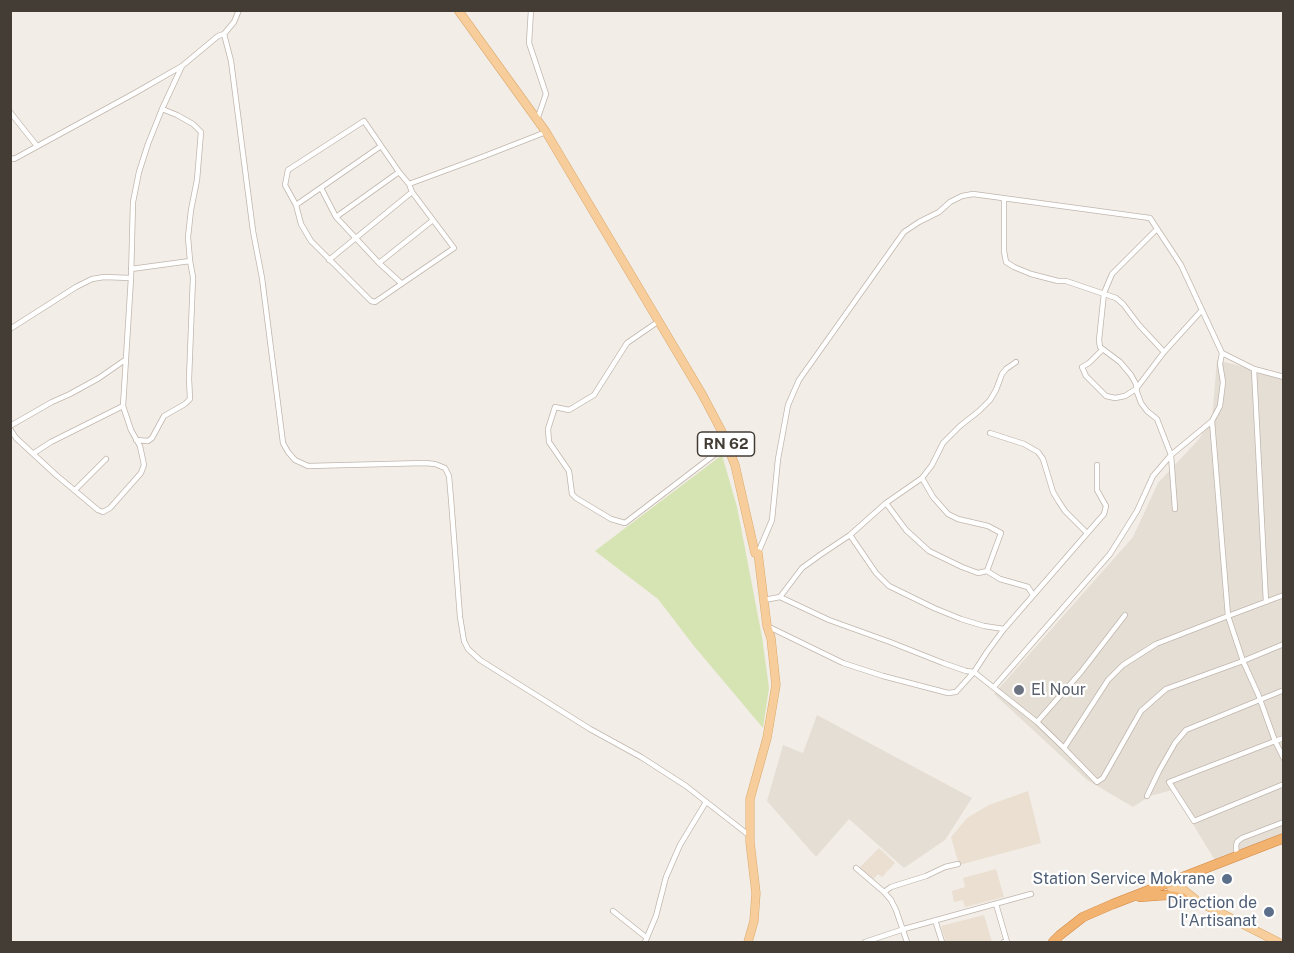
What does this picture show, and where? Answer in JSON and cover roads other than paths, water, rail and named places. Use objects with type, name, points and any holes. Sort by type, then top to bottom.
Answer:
[{"type":"highway","points":[[1053,942],[1083,917],[1284,838]]},
{"type":"highway","points":[[1129,898],[1157,895],[1183,898]]},
{"type":"main road","name":"RN 62","points":[[458,10],[546,132],[702,394],[721,430],[735,465],[755,553],[758,553],[776,685],[767,738],[750,799],[750,836],[756,893],[754,921],[748,942]]},
{"type":"main road","points":[[1172,881],[1172,889],[1183,898],[1207,906]]},
{"type":"main road","points":[[1172,881],[1207,906],[1278,942]]},
{"type":"street","points":[[10,166],[12,158],[182,66],[218,36],[224,34],[234,22],[239,10]]},
{"type":"street","points":[[531,10],[530,43],[546,94],[537,120]]},
{"type":"street","points":[[224,34],[231,61],[283,443],[288,452],[295,460],[308,466],[425,463],[445,468],[449,476],[460,617],[464,641],[468,649],[480,660],[686,786],[750,836]]},
{"type":"street","points":[[125,360],[99,378],[52,402],[10,428],[16,438],[55,474],[103,512],[107,511],[124,493],[144,465],[123,406],[133,202],[148,144],[182,66]]},
{"type":"street","points":[[136,440],[148,441],[152,438],[164,416],[186,404],[190,399],[193,277],[189,237],[201,132],[193,124],[162,109]]},
{"type":"street","points":[[10,112],[37,146]]},
{"type":"street","points":[[364,122],[399,172],[454,248],[375,302],[311,241],[301,224],[296,205],[285,185],[288,170],[364,122]]},
{"type":"street","points":[[409,183],[546,132]]},
{"type":"street","points":[[296,205],[381,146]]},
{"type":"street","points":[[336,217],[399,172]]},
{"type":"street","points":[[321,188],[336,217],[401,283]]},
{"type":"street","points":[[329,260],[412,192]]},
{"type":"street","points":[[758,553],[772,520],[778,459],[788,405],[799,380],[904,232],[939,212],[950,202],[973,194],[1150,218],[1181,265],[1222,353],[1220,364],[1223,382],[1220,406],[1212,421],[1171,455],[1152,476],[1137,511],[1110,554],[994,687]]},
{"type":"street","points":[[1004,198],[1006,262],[1030,274],[1066,281],[1116,298],[1164,352]]},
{"type":"street","points":[[379,263],[433,220]]},
{"type":"street","points":[[1157,229],[1112,274],[1104,293],[1099,340],[1102,350],[1120,362],[1131,375],[1141,404],[1157,419],[1171,455],[1174,509]]},
{"type":"street","points":[[131,269],[190,261]]},
{"type":"street","points":[[10,329],[92,279],[130,278]]},
{"type":"street","points":[[1102,350],[1082,367],[1086,376],[1106,396],[1115,398],[1125,396],[1137,389],[1164,352],[1202,310]]},
{"type":"street","points":[[659,321],[627,343],[594,395],[569,410],[555,407],[548,429],[549,442],[569,471],[572,494],[611,519],[625,523],[727,445]]},
{"type":"street","points":[[1222,353],[1254,369],[1284,376]]},
{"type":"street","points":[[780,597],[802,568],[850,535],[886,504],[922,478],[932,465],[943,443],[990,400],[1002,374],[1016,362]]},
{"type":"street","points":[[1254,369],[1266,602]]},
{"type":"street","points":[[34,453],[123,406]]},
{"type":"street","points":[[1212,421],[1228,616],[1243,661],[1284,759]]},
{"type":"street","points":[[990,434],[1024,444],[1038,452],[1044,459],[1053,492],[1059,502],[1087,533]]},
{"type":"street","points":[[75,490],[106,459]]},
{"type":"street","points":[[767,626],[843,663],[948,693],[956,692],[974,672],[1004,629],[1104,514],[1106,507],[1097,490],[1097,465]]},
{"type":"street","points":[[922,478],[933,497],[948,514],[958,519],[988,526],[1001,533],[987,571]]},
{"type":"street","points":[[886,504],[906,530],[929,551],[978,573],[987,571],[1000,579],[1028,587],[1033,595]]},
{"type":"street","points":[[850,535],[876,573],[889,586],[961,619],[1004,629]]},
{"type":"street","points":[[1064,748],[1108,680],[1123,665],[1156,644],[1284,595]]},
{"type":"street","points":[[764,600],[780,597],[829,620],[943,663],[974,672],[1037,723],[1096,782],[1103,778],[1141,711],[1166,689],[1284,644]]},
{"type":"street","points":[[1037,723],[1081,672],[1125,615]]},
{"type":"street","points":[[1147,796],[1175,743],[1185,730],[1284,690]]},
{"type":"street","points":[[1169,782],[1284,738]]},
{"type":"street","points":[[1159,771],[1169,782],[1194,821],[1284,784]]},
{"type":"street","points":[[614,911],[646,940],[656,916],[666,877],[680,845],[706,802]]},
{"type":"street","points":[[1237,856],[1237,842],[1242,837],[1284,822]]},
{"type":"street","points":[[884,892],[891,887],[958,864]]},
{"type":"street","points":[[856,868],[891,900],[908,942]]},
{"type":"street","points":[[865,942],[1031,894]]},
{"type":"street","points":[[996,904],[1007,942],[1004,942]]},
{"type":"street","points":[[935,920],[942,942]]},
{"type":"place","name":"El Nour","points":[[1019,690]]},
{"type":"place","name":"Station Service Mokrane","points":[[1227,879]]},
{"type":"place","name":"Direction de l'Artisanat","points":[[1269,912]]}]
